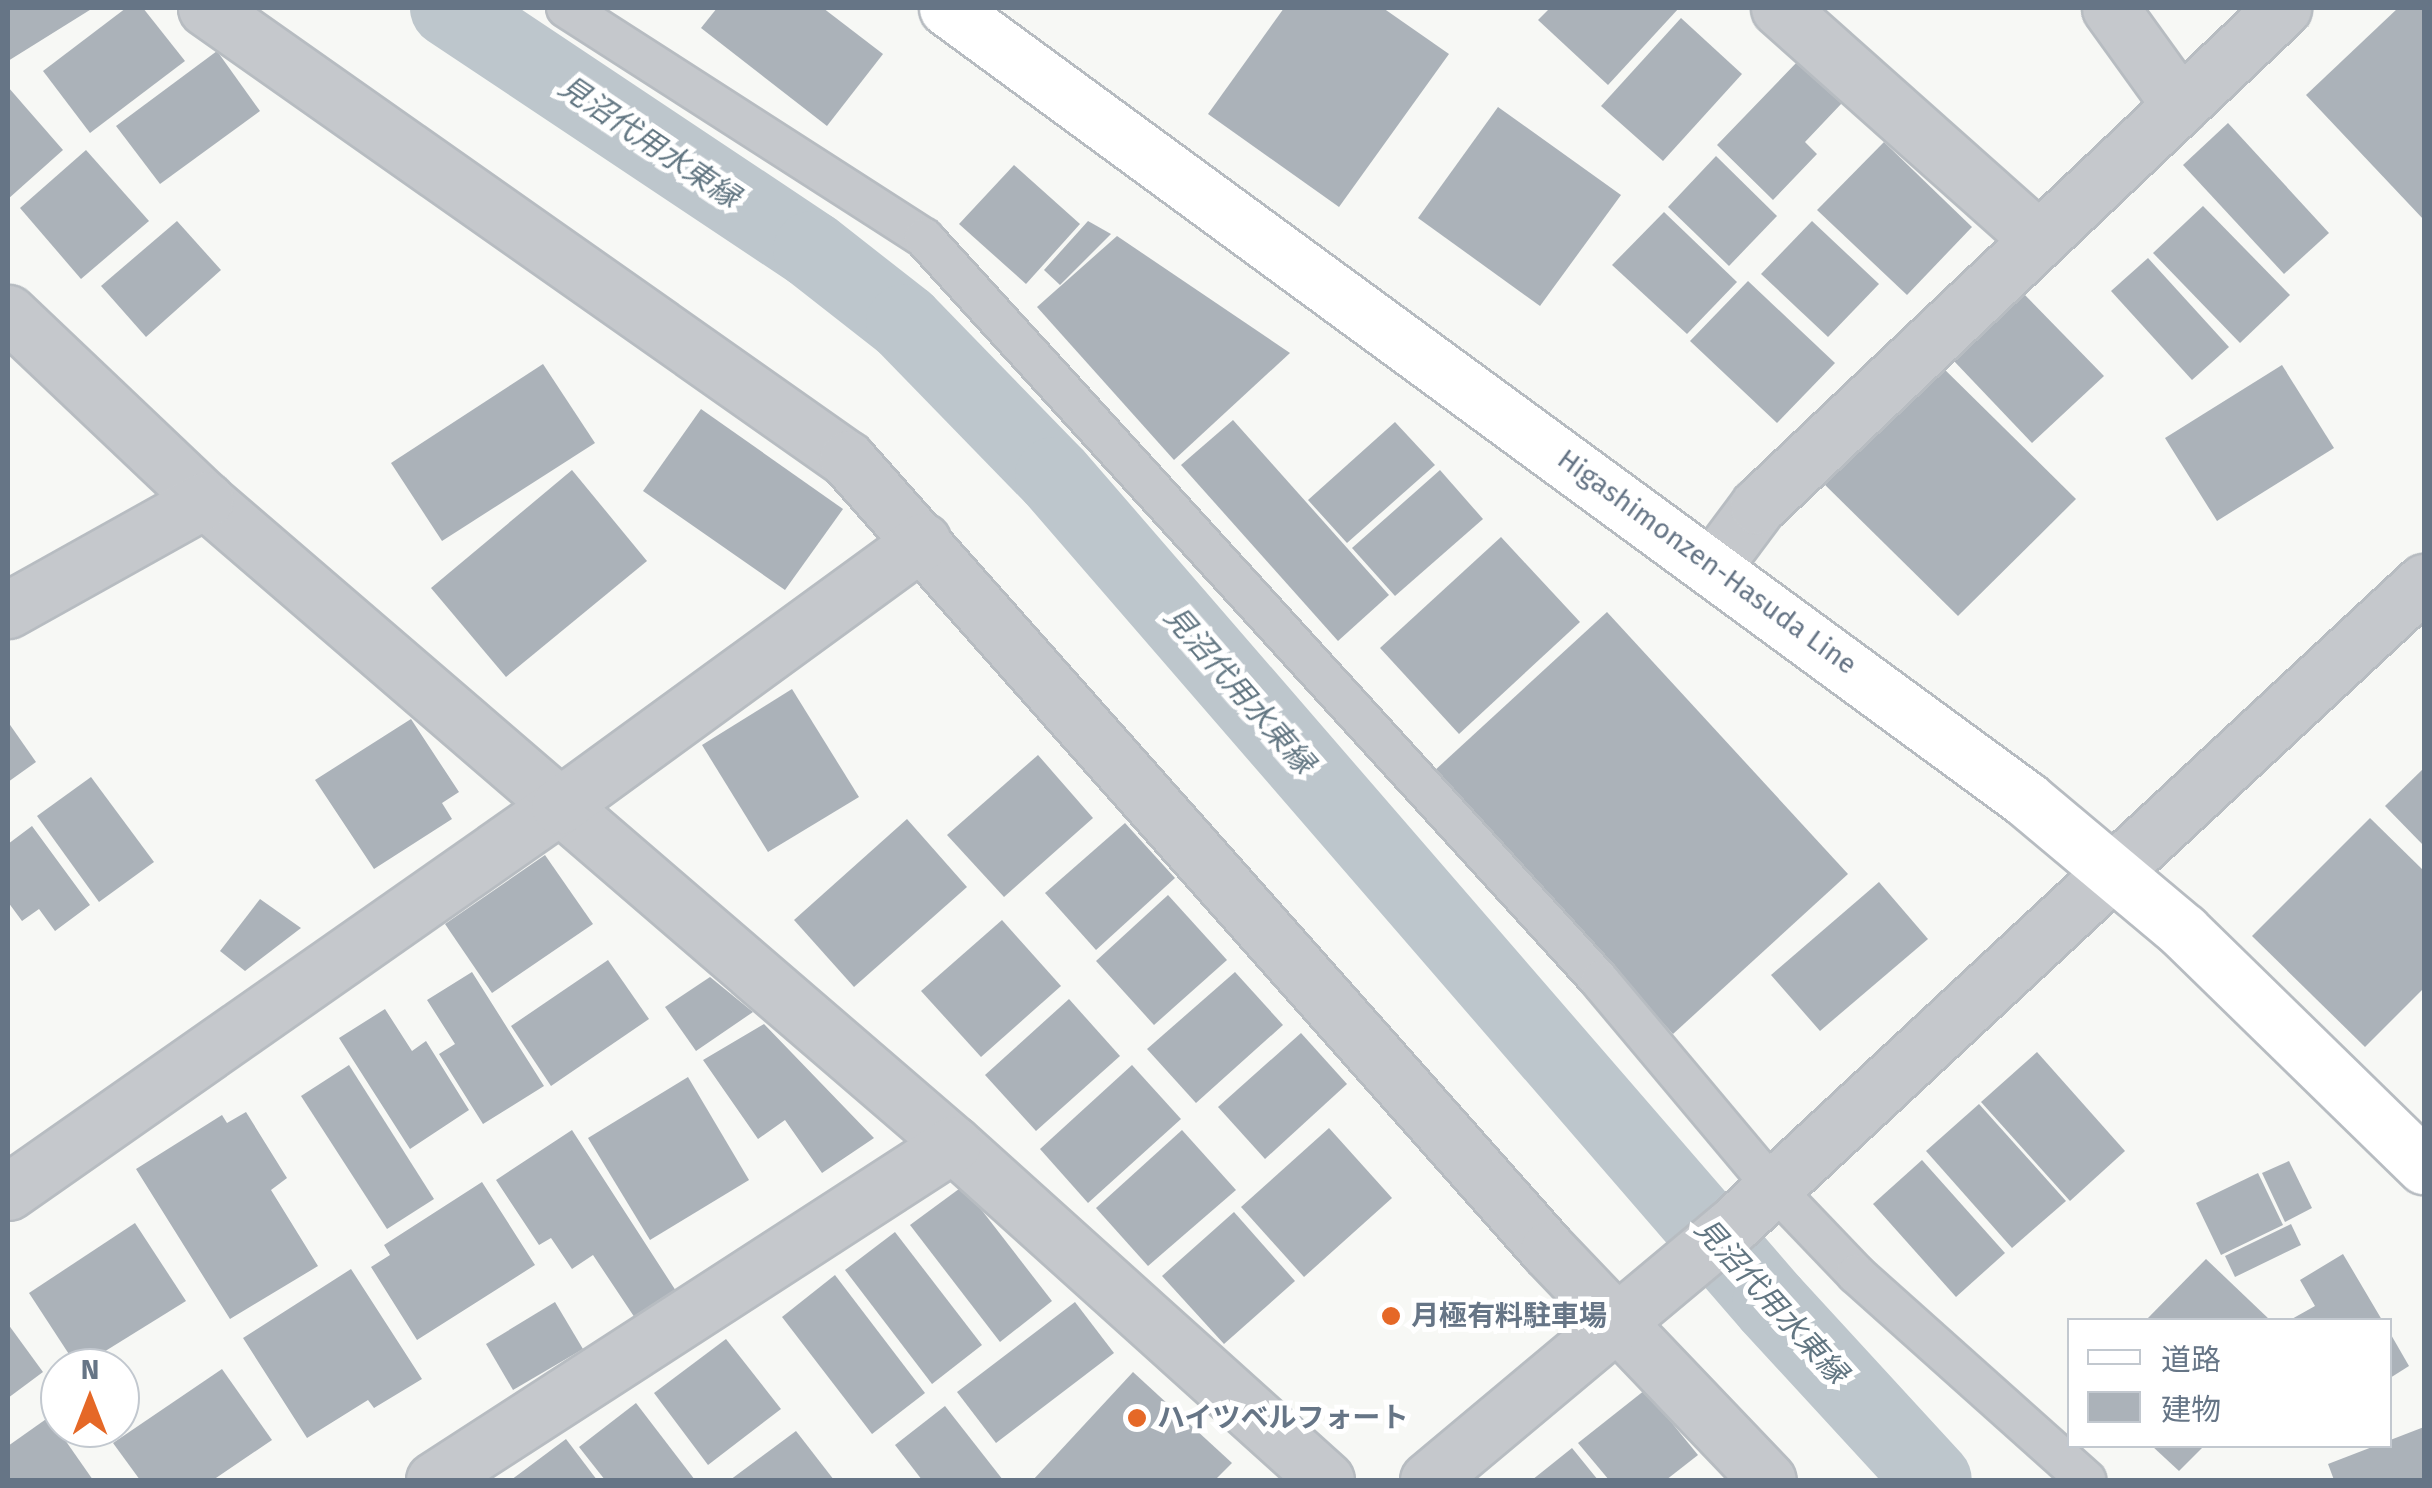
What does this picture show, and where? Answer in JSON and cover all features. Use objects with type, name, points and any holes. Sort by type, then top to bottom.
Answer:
[{"type":"main road","name":"Higashimonzen-Hasuda Line","points":[[947,8],[1714,566],[2113,872],[2183,931],[2424,1166]]},
{"type":"street","points":[[206,8],[847,459],[1618,1327],[1768,1480]]},
{"type":"street","points":[[1779,8],[2038,239]]},
{"type":"street","points":[[2110,8],[2180,104]]},
{"type":"street","points":[[1714,566],[1758,506],[2284,8]]},
{"type":"street","points":[[8,313],[205,500],[953,1144],[1326,1480]]},
{"type":"street","points":[[8,610],[205,500]]},
{"type":"street","points":[[8,1192],[560,806],[923,541]]},
{"type":"street","points":[[1428,1480],[1618,1327],[1665,1281],[1733,1225],[2424,582]]},
{"type":"street","points":[[434,1480],[953,1144]]},
{"type":"lane","points":[[566,8],[924,238],[1600,981],[1772,1186],[1856,1274],[2086,1480]]},
{"type":"building","points":[[8,8],[93,8],[8,61]]},
{"type":"building","points":[[126,8],[143,8],[185,61],[90,133],[43,71]]},
{"type":"building","points":[[717,8],[823,8],[883,54],[827,126],[701,28]]},
{"type":"building","points":[[1284,8],[1383,8],[1449,54],[1339,207],[1208,114]]},
{"type":"building","points":[[1550,8],[1679,8],[1608,85],[1538,20]]},
{"type":"building","points":[[2398,8],[2424,8],[2424,220],[2306,95]]},
{"type":"building","points":[[1681,18],[1742,74],[1663,161],[1601,106]]},
{"type":"building","points":[[217,51],[260,111],[160,184],[116,126]]},
{"type":"building","points":[[1798,61],[1842,103],[1805,142],[1817,154],[1773,200],[1717,145]]},
{"type":"building","points":[[8,87],[63,150],[8,199]]},
{"type":"building","points":[[1498,107],[1621,195],[1540,306],[1418,218]]},
{"type":"building","points":[[2228,123],[2329,233],[2284,274],[2183,165]]},
{"type":"building","points":[[1884,142],[1972,227],[1907,295],[1817,210]]},
{"type":"building","points":[[86,150],[149,221],[81,279],[20,208]]},
{"type":"building","points":[[1716,156],[1777,216],[1729,266],[1668,207]]},
{"type":"building","points":[[1014,165],[1080,224],[1026,284],[959,224]]},
{"type":"building","points":[[2203,206],[2290,295],[2240,343],[2153,253]]},
{"type":"building","points":[[1664,212],[1737,282],[1687,334],[1612,265]]},
{"type":"building","points":[[177,221],[221,270],[146,337],[101,286]]},
{"type":"building","points":[[1088,221],[1111,234],[1060,285],[1044,270]]},
{"type":"building","points":[[1812,221],[1879,284],[1828,337],[1761,274]]},
{"type":"building","points":[[1117,236],[1290,353],[1174,460],[1037,307]]},
{"type":"building","points":[[2148,258],[2229,347],[2192,380],[2111,291]]},
{"type":"building","points":[[1748,281],[1835,363],[1777,423],[1690,341]]},
{"type":"building","points":[[2024,294],[2104,376],[2032,443],[1953,360]]},
{"type":"building","points":[[1935,360],[2076,499],[1958,616],[1818,478]]},
{"type":"building","points":[[543,364],[595,443],[442,541],[391,463]]},
{"type":"building","points":[[2282,365],[2334,448],[2217,521],[2165,438]]},
{"type":"building","points":[[701,409],[843,509],[785,590],[643,491]]},
{"type":"building","points":[[1233,420],[1389,595],[1338,641],[1181,465]]},
{"type":"building","points":[[1395,422],[1435,465],[1347,543],[1308,500]]},
{"type":"building","points":[[572,470],[647,561],[506,677],[431,588]]},
{"type":"building","points":[[1440,470],[1483,519],[1395,596],[1352,548]]},
{"type":"building","points":[[1501,537],[1580,622],[1459,734],[1380,648]]},
{"type":"building","points":[[1607,612],[1848,874],[1673,1034],[1433,772]]},
{"type":"building","points":[[792,689],[859,797],[768,852],[702,745]]},
{"type":"building","points":[[411,719],[459,792],[442,803],[452,819],[374,869],[315,780]]},
{"type":"building","points":[[8,722],[36,762],[8,782]]},
{"type":"building","points":[[1038,755],[1093,818],[1004,897],[947,835]]},
{"type":"building","points":[[2424,768],[2424,846],[2385,806]]},
{"type":"building","points":[[91,777],[154,862],[99,902],[37,816]]},
{"type":"building","points":[[2370,818],[2424,871],[2424,988],[2365,1047],[2252,936]]},
{"type":"building","points":[[907,819],[967,887],[854,987],[794,920]]},
{"type":"building","points":[[1125,823],[1175,878],[1096,950],[1045,893]]},
{"type":"building","points":[[32,826],[90,905],[55,931],[39,909],[22,921],[8,902],[8,844]]},
{"type":"building","points":[[545,855],[593,924],[492,993],[445,924]]},
{"type":"building","points":[[1879,882],[1928,939],[1820,1031],[1771,975]]},
{"type":"building","points":[[1168,895],[1227,960],[1154,1025],[1096,961]]},
{"type":"building","points":[[260,899],[301,928],[245,971],[220,951]]},
{"type":"building","points":[[1002,920],[1061,986],[981,1057],[921,991]]},
{"type":"building","points":[[608,960],[649,1019],[551,1086],[511,1026]]},
{"type":"building","points":[[472,972],[544,1086],[483,1124],[439,1054],[455,1044],[427,1000]]},
{"type":"building","points":[[1235,972],[1283,1025],[1196,1103],[1147,1049]]},
{"type":"building","points":[[710,977],[753,1012],[696,1051],[665,1007]]},
{"type":"building","points":[[1069,999],[1120,1056],[1036,1131],[985,1075]]},
{"type":"building","points":[[385,1009],[412,1051],[426,1041],[469,1110],[410,1149],[339,1038]]},
{"type":"building","points":[[764,1024],[874,1138],[822,1173],[785,1120],[758,1139],[703,1060]]},
{"type":"building","points":[[1301,1033],[1347,1084],[1265,1159],[1218,1107]]},
{"type":"building","points":[[2037,1052],[2125,1151],[2070,1201],[1981,1102]]},
{"type":"building","points":[[349,1065],[434,1199],[387,1229],[301,1096]]},
{"type":"building","points":[[1132,1065],[1181,1119],[1088,1203],[1040,1149]]},
{"type":"building","points":[[688,1077],[749,1180],[650,1240],[588,1138]]},
{"type":"building","points":[[1979,1104],[2066,1201],[2012,1248],[1926,1151]]},
{"type":"building","points":[[246,1112],[287,1178],[271,1190],[318,1266],[230,1319],[136,1169],[222,1115],[227,1123]]},
{"type":"building","points":[[1329,1128],[1392,1198],[1304,1277],[1241,1207]]},
{"type":"building","points":[[572,1130],[676,1291],[635,1318],[593,1255],[572,1269],[551,1238],[539,1245],[496,1180]]},
{"type":"building","points":[[1182,1130],[1236,1190],[1148,1266],[1096,1208]]},
{"type":"building","points":[[1922,1160],[2005,1253],[1956,1297],[1873,1204]]},
{"type":"building","points":[[2289,1161],[2312,1208],[2285,1222],[2262,1173]]},
{"type":"building","points":[[2258,1173],[2283,1225],[2221,1255],[2196,1203]]},
{"type":"building","points":[[482,1182],[535,1265],[417,1340],[371,1267],[390,1255],[384,1245]]},
{"type":"building","points":[[963,1186],[1052,1301],[1000,1342],[910,1225]]},
{"type":"building","points":[[1234,1212],[1295,1281],[1224,1344],[1162,1276]]},
{"type":"building","points":[[135,1223],[186,1301],[110,1348],[65,1348],[29,1293]]},
{"type":"building","points":[[2291,1224],[2301,1245],[2235,1277],[2225,1256]]},
{"type":"building","points":[[895,1232],[982,1345],[932,1384],[845,1270]]},
{"type":"building","points":[[2343,1254],[2381,1318],[2294,1318],[2315,1306],[2300,1280]]},
{"type":"building","points":[[2206,1259],[2268,1318],[2148,1318]]},
{"type":"building","points":[[351,1269],[422,1379],[374,1408],[368,1400],[307,1438],[243,1338]]},
{"type":"building","points":[[835,1275],[925,1393],[872,1434],[782,1317]]},
{"type":"building","points":[[555,1302],[583,1349],[513,1390],[486,1344]]},
{"type":"building","points":[[1075,1302],[1114,1353],[996,1443],[957,1392]]},
{"type":"building","points":[[8,1324],[40,1368],[40,1374],[8,1398]]},
{"type":"building","points":[[2392,1336],[2409,1366],[2392,1377]]},
{"type":"building","points":[[726,1339],[781,1409],[708,1465],[654,1393]]},
{"type":"building","points":[[222,1369],[272,1440],[213,1480],[140,1480],[117,1448],[140,1448],[140,1425]]},
{"type":"building","name":"ハイツベルフォート","points":[[1133,1372],[1232,1463],[1215,1480],[1033,1480]]},
{"type":"building","points":[[1645,1390],[1698,1455],[1666,1480],[1609,1480],[1578,1443]]},
{"type":"building","points":[[636,1403],[695,1480],[605,1480],[579,1447]]},
{"type":"building","points":[[945,1406],[1003,1480],[922,1480],[895,1445]]},
{"type":"building","points":[[40,1423],[40,1448],[71,1448],[93,1480],[8,1480],[8,1446]]},
{"type":"building","points":[[2424,1427],[2424,1480],[2334,1480],[2328,1464],[2370,1448],[2392,1448],[2392,1439]]},
{"type":"building","points":[[796,1431],[834,1480],[730,1480]]},
{"type":"building","points":[[566,1439],[597,1480],[511,1480]]},
{"type":"building","points":[[1572,1448],[1598,1480],[1532,1480]]},
{"type":"building","points":[[2154,1448],[2202,1448],[2179,1471]]},
{"type":"waterway","name":"見沼代用水東縁","points":[[449,8],[812,250],[905,323],[1054,476],[1771,1304],[1933,1480]]},
{"type":"place","name":"月極有料駐車場","points":[[1391,1316]]},
{"type":"place","name":"ハイツベルフォート","points":[[1137,1418]]}]
